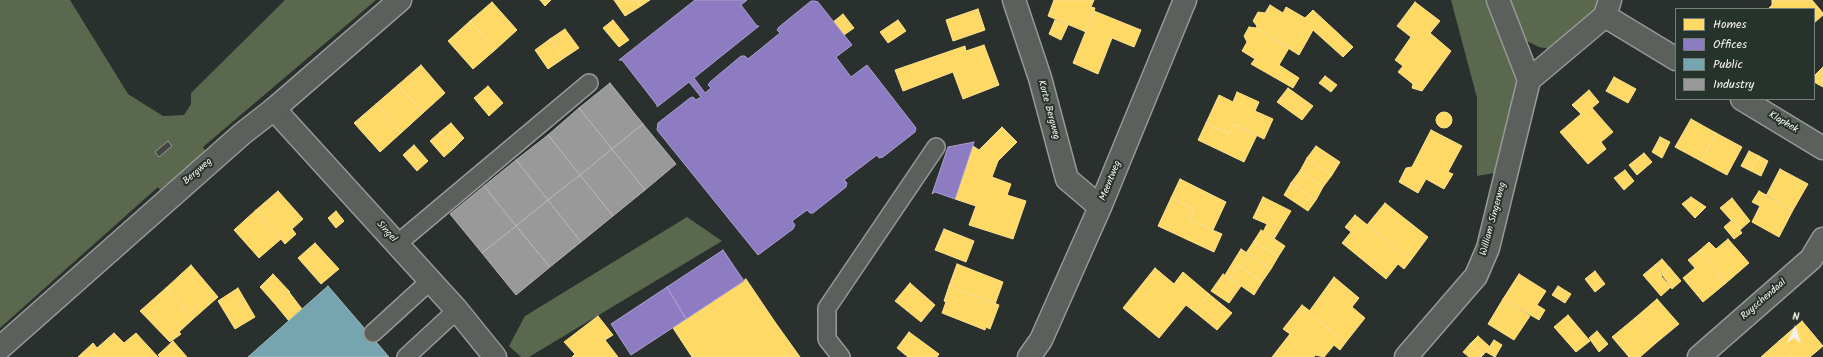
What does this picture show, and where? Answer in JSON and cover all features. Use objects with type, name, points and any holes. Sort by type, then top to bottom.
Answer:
[{"type":"street","name":"Bergweg","points":[[0,348],[242,134],[274,109],[400,0]]},
{"type":"street","name":"Korte Bergweg","points":[[1014,0],[1040,78],[1067,179],[1100,207]]},
{"type":"street","name":"Meentweg","points":[[1029,357],[1041,340],[1100,207],[1185,0]]},
{"type":"street","points":[[1498,0],[1529,80],[1608,8],[1675,58]]},
{"type":"street","name":"William Singerweg","points":[[1406,357],[1476,276],[1488,248],[1529,80]]},
{"type":"street","name":"Klaphek","points":[[1744,100],[1823,148]]},
{"type":"street","name":"Singel","points":[[274,109],[457,310],[495,357]]},
{"type":"street","name":"Ruyschendaal","points":[[1699,357],[1812,259],[1823,239]]},
{"type":"lane","points":[[397,244],[589,83]]},
{"type":"lane","points":[[841,357],[827,339],[827,308],[936,147]]},
{"type":"lane","points":[[373,333],[430,281]]},
{"type":"lane","points":[[406,357],[457,310]]},
{"type":"green space","points":[[0,0],[70,0],[128,94],[163,116],[184,115],[191,104],[191,93],[285,0],[376,0],[203,147],[205,151],[163,194],[158,187],[0,328]]},
{"type":"green space","points":[[1451,0],[1488,0],[1523,89],[1506,171],[1477,176],[1477,98]]},
{"type":"green space","points":[[1503,0],[1620,0],[1621,5],[1616,18],[1609,29],[1579,48],[1562,51],[1539,47],[1520,38]]},
{"type":"green space","points":[[687,217],[722,241],[529,357],[521,357],[509,346],[525,316]]},
{"type":"building: Homes","points":[[540,0],[551,0],[545,6]]},
{"type":"building: Homes","points":[[614,0],[637,0],[641,6],[625,16]]},
{"type":"building: Homes","points":[[637,0],[650,0],[641,6]]},
{"type":"building: Homes","points":[[1054,0],[1094,0],[1091,7],[1095,8],[1086,32],[1048,16]]},
{"type":"building: Homes","points":[[1772,0],[1812,0],[1823,15],[1815,22],[1815,8],[1769,8],[1772,5]]},
{"type":"building: Homes","points":[[492,2],[517,30],[495,50],[470,21]]},
{"type":"building: Homes","points":[[1415,2],[1440,21],[1430,33],[1451,51],[1422,91],[1412,88],[1413,84],[1398,72],[1403,66],[1395,60],[1411,37],[1397,26]]},
{"type":"building: Homes","points":[[1270,5],[1283,13],[1286,7],[1305,18],[1313,10],[1353,47],[1343,57],[1313,30],[1299,55],[1256,28],[1257,26],[1253,21],[1258,12],[1265,13]]},
{"type":"building: Homes","points":[[978,9],[985,30],[953,41],[946,20]]},
{"type":"building: Homes","points":[[1094,11],[1141,30],[1134,47],[1112,38],[1098,74],[1073,63]]},
{"type":"building: Homes","points":[[843,14],[854,28],[844,35],[833,22]]},
{"type":"building: Homes","points":[[613,20],[629,40],[619,47],[603,28]]},
{"type":"building: Homes","points":[[898,20],[906,31],[888,43],[880,32]]},
{"type":"building: Homes","points":[[1055,20],[1068,25],[1061,40],[1049,34]]},
{"type":"building: Homes","points":[[470,21],[495,50],[473,69],[448,41]]},
{"type":"building: Homes","points":[[1249,27],[1256,28],[1289,48],[1279,65],[1299,78],[1293,88],[1251,64],[1255,59],[1242,51],[1247,42],[1244,36]]},
{"type":"building: Homes","points":[[565,29],[579,48],[564,58],[550,39]]},
{"type":"building: Homes","points":[[550,39],[564,58],[548,69],[535,50]]},
{"type":"building: Homes","points":[[984,45],[999,85],[963,99],[953,72],[903,91],[895,70],[965,46],[966,51]]},
{"type":"building: Homes","points":[[421,65],[445,93],[423,113],[398,85]]},
{"type":"building: Homes","points":[[1823,67],[1823,87],[1815,83],[1815,75]]},
{"type":"building: Homes","points":[[1325,76],[1337,85],[1331,92],[1319,83]]},
{"type":"building: Homes","points":[[1614,77],[1636,89],[1628,103],[1606,91]]},
{"type":"building: Homes","points":[[398,85],[423,113],[401,133],[376,104]]},
{"type":"building: Homes","points":[[488,86],[503,103],[489,116],[474,98]]},
{"type":"building: Homes","points":[[1288,88],[1313,106],[1302,120],[1277,102]]},
{"type":"building: Homes","points":[[1589,90],[1599,102],[1592,108],[1613,132],[1601,142],[1606,149],[1588,164],[1560,132],[1581,114],[1572,105]]},
{"type":"building: Homes","points":[[1237,92],[1259,102],[1255,111],[1273,119],[1264,139],[1234,124],[1229,134],[1206,123],[1219,95],[1233,102]]},
{"type":"building: Homes","points":[[376,104],[401,133],[380,152],[354,123]]},
{"type":"building: Homes","points":[[1444,112],[1450,114],[1452,120],[1450,126],[1444,128],[1438,126],[1436,120],[1438,114]]},
{"type":"building: Homes","points":[[1691,119],[1716,133],[1701,161],[1675,147]]},
{"type":"building: Homes","points":[[451,123],[464,138],[454,148],[440,132]]},
{"type":"building: Homes","points":[[1206,123],[1229,134],[1234,124],[1257,135],[1244,162],[1198,140]]},
{"type":"building: Homes","points":[[1002,127],[1017,142],[998,161],[992,177],[1011,184],[1007,195],[1026,201],[1013,239],[969,225],[976,206],[955,199],[973,146],[979,150]]},
{"type":"building: Homes","points":[[1431,130],[1462,146],[1448,172],[1453,174],[1444,189],[1426,179],[1418,193],[1399,182],[1406,168],[1412,167]]},
{"type":"building: Homes","points":[[440,132],[454,148],[444,157],[430,141]]},
{"type":"building: Homes","points":[[1716,133],[1742,147],[1727,175],[1701,161]]},
{"type":"building: Homes","points":[[1660,137],[1670,142],[1662,158],[1652,152]]},
{"type":"building: Homes","points":[[414,145],[428,161],[417,171],[403,155]]},
{"type":"building: Homes","points":[[1316,146],[1340,162],[1332,175],[1307,158]]},
{"type":"building: Homes","points":[[1749,151],[1759,156],[1751,171],[1741,166]]},
{"type":"building: Homes","points":[[1644,153],[1652,162],[1637,175],[1629,165]]},
{"type":"building: Homes","points":[[1759,156],[1768,161],[1761,176],[1751,171]]},
{"type":"building: Homes","points":[[1307,158],[1332,175],[1323,187],[1300,171]]},
{"type":"building: Homes","points":[[1780,169],[1808,184],[1793,210],[1766,196]]},
{"type":"building: Homes","points":[[1625,170],[1634,181],[1624,190],[1614,178]]},
{"type":"building: Homes","points":[[1300,171],[1323,187],[1316,200],[1291,183]]},
{"type":"building: Homes","points":[[1180,179],[1226,202],[1213,230],[1189,220],[1194,209],[1171,198]]},
{"type":"building: Homes","points":[[1291,183],[1316,200],[1308,211],[1284,195]]},
{"type":"building: Homes","points":[[278,191],[303,219],[292,229],[296,234],[285,244],[256,210]]},
{"type":"building: Homes","points":[[1759,191],[1793,210],[1779,237],[1752,222],[1760,206],[1752,202]]},
{"type":"building: Homes","points":[[1263,197],[1291,211],[1274,239],[1263,232],[1267,224],[1253,218]]},
{"type":"building: Homes","points":[[1691,197],[1706,207],[1695,218],[1682,204]]},
{"type":"building: Homes","points":[[1171,198],[1194,209],[1189,220],[1222,234],[1214,252],[1158,226]]},
{"type":"building: Homes","points":[[1732,198],[1750,221],[1740,230],[1720,208]]},
{"type":"building: Homes","points":[[1385,203],[1428,237],[1411,260],[1367,225]]},
{"type":"building: Homes","points":[[256,210],[281,239],[259,258],[234,230]]},
{"type":"building: Homes","points":[[336,211],[344,221],[336,228],[328,218]]},
{"type":"building: Homes","points":[[1355,215],[1411,260],[1404,269],[1398,264],[1386,279],[1342,243],[1351,232],[1345,227]]},
{"type":"building: Homes","points":[[1732,220],[1742,233],[1734,239],[1724,227]]},
{"type":"building: Homes","points":[[944,229],[974,241],[966,262],[935,250]]},
{"type":"building: Homes","points":[[1261,230],[1285,246],[1278,257],[1254,241]]},
{"type":"building: Homes","points":[[1728,239],[1749,263],[1726,283],[1699,251],[1709,242],[1716,249]]},
{"type":"building: Homes","points":[[1254,241],[1278,257],[1271,269],[1246,253]]},
{"type":"building: Homes","points":[[315,243],[339,269],[321,284],[298,258]]},
{"type":"building: Homes","points":[[1241,249],[1271,269],[1262,282],[1238,265],[1230,278],[1225,275]]},
{"type":"building: Homes","points":[[1699,251],[1726,283],[1703,302],[1683,278],[1695,268],[1688,260]]},
{"type":"building: Homes","points":[[1662,259],[1670,268],[1663,274],[1655,265]]},
{"type":"building: Homes","points":[[957,264],[1003,282],[995,304],[949,286]]},
{"type":"building: Homes","points":[[191,265],[218,297],[193,319],[166,288]]},
{"type":"building: Homes","points":[[1238,265],[1262,282],[1254,295],[1230,278]]},
{"type":"building: Homes","points":[[1655,265],[1671,287],[1661,296],[1643,275]]},
{"type":"building: Homes","points":[[1155,268],[1174,284],[1183,272],[1209,294],[1195,312],[1186,305],[1159,338],[1123,308]]},
{"type":"building: Homes","points":[[1670,268],[1681,281],[1672,289],[1661,276]]},
{"type":"building: Homes","points":[[1595,271],[1605,284],[1595,292],[1585,279]]},
{"type":"building: Homes","points":[[273,274],[290,292],[275,304],[260,287]]},
{"type":"building: Homes","points":[[1223,274],[1241,286],[1229,303],[1211,291]]},
{"type":"building: Homes","points":[[1519,274],[1546,291],[1537,305],[1545,310],[1539,320],[1503,299]]},
{"type":"building: Homes","points":[[1334,277],[1359,298],[1352,307],[1365,318],[1346,342],[1308,313]]},
{"type":"building: Homes","points":[[746,279],[800,357],[692,357],[673,328]]},
{"type":"building: Homes","points":[[910,283],[935,305],[921,322],[895,301]]},
{"type":"building: Homes","points":[[949,286],[999,305],[990,329],[986,327],[985,330],[942,313]]},
{"type":"building: Homes","points":[[1558,286],[1571,294],[1565,303],[1552,295]]},
{"type":"building: Homes","points":[[166,288],[193,319],[179,332],[181,334],[170,342],[140,311]]},
{"type":"building: Homes","points":[[238,288],[255,317],[235,329],[218,301]]},
{"type":"building: Homes","points":[[289,292],[302,309],[289,321],[275,304]]},
{"type":"building: Homes","points":[[1209,294],[1232,313],[1217,330],[1195,312]]},
{"type":"building: Homes","points":[[1503,299],[1530,316],[1514,340],[1488,324]]},
{"type":"building: Homes","points":[[1657,299],[1679,324],[1656,343],[1635,318]]},
{"type":"building: Homes","points":[[1302,305],[1310,311],[1308,313],[1346,342],[1340,350],[1334,345],[1324,357],[1315,355],[1314,357],[1272,357],[1290,334],[1283,329]]},
{"type":"building: Homes","points":[[1568,315],[1590,341],[1576,352],[1554,327]]},
{"type":"building: Homes","points":[[598,316],[613,335],[605,340],[618,357],[572,357],[575,354],[564,342]]},
{"type":"building: Homes","points":[[1635,318],[1656,343],[1640,357],[1629,357],[1612,337]]},
{"type":"building: Homes","points":[[1802,321],[1823,346],[1810,357],[1793,357],[1779,341]]},
{"type":"building: Homes","points":[[1597,331],[1608,344],[1599,352],[1589,338]]},
{"type":"building: Homes","points":[[909,332],[939,354],[937,357],[908,357],[897,348]]},
{"type":"building: Homes","points":[[114,333],[124,343],[136,333],[158,357],[78,357],[93,343],[97,348]]},
{"type":"building: Homes","points":[[1478,336],[1490,347],[1483,355],[1470,344]]},
{"type":"building: Homes","points":[[1494,340],[1502,345],[1495,357],[1486,352]]},
{"type":"building: Homes","points":[[173,341],[187,357],[160,357],[158,355]]},
{"type":"building: Homes","points":[[1779,341],[1793,357],[1761,357]]},
{"type":"building: Homes","points":[[1470,344],[1483,355],[1481,357],[1469,357],[1463,352]]},
{"type":"building: Offices","points":[[695,0],[747,0],[741,5],[757,26],[759,26],[694,78],[705,93],[711,88],[708,85],[710,82],[741,56],[745,56],[748,59],[780,33],[777,30],[779,27],[811,1],[815,1],[818,2],[852,45],[836,57],[851,77],[867,65],[916,128],[915,132],[883,157],[879,158],[877,155],[844,180],[847,183],[846,187],[813,213],[810,213],[807,210],[792,221],[795,225],[793,229],[758,255],[657,130],[658,123],[690,98],[693,97],[696,100],[701,97],[689,82],[657,107],[622,60],[619,60]]},
{"type":"building: Offices","points":[[974,142],[955,199],[935,192],[932,194],[948,147]]},
{"type":"building: Offices","points":[[723,250],[744,281],[686,319],[667,287]]},
{"type":"building: Offices","points":[[667,287],[686,319],[631,355],[611,324]]},
{"type":"building: Public","points":[[328,286],[389,357],[248,357]]},
{"type":"building: Industry","points":[[610,83],[643,124],[612,149],[579,108]]},
{"type":"building: Industry","points":[[579,108],[612,149],[580,175],[548,135]]},
{"type":"building: Industry","points":[[643,124],[676,164],[645,190],[612,149]]},
{"type":"building: Industry","points":[[548,135],[580,175],[548,200],[516,160]]},
{"type":"building: Industry","points":[[612,149],[645,190],[613,216],[580,175]]},
{"type":"building: Industry","points":[[516,160],[548,200],[516,226],[484,186]]},
{"type":"building: Industry","points":[[580,175],[613,216],[581,242],[548,200]]},
{"type":"building: Industry","points":[[484,186],[516,226],[482,253],[450,214]]},
{"type":"building: Industry","points":[[548,200],[581,242],[550,267],[516,226]]},
{"type":"building: Industry","points":[[516,226],[550,267],[516,295],[482,253]]},
{"type":"building: Other","points":[[168,141],[172,146],[159,157],[155,152]]}]
